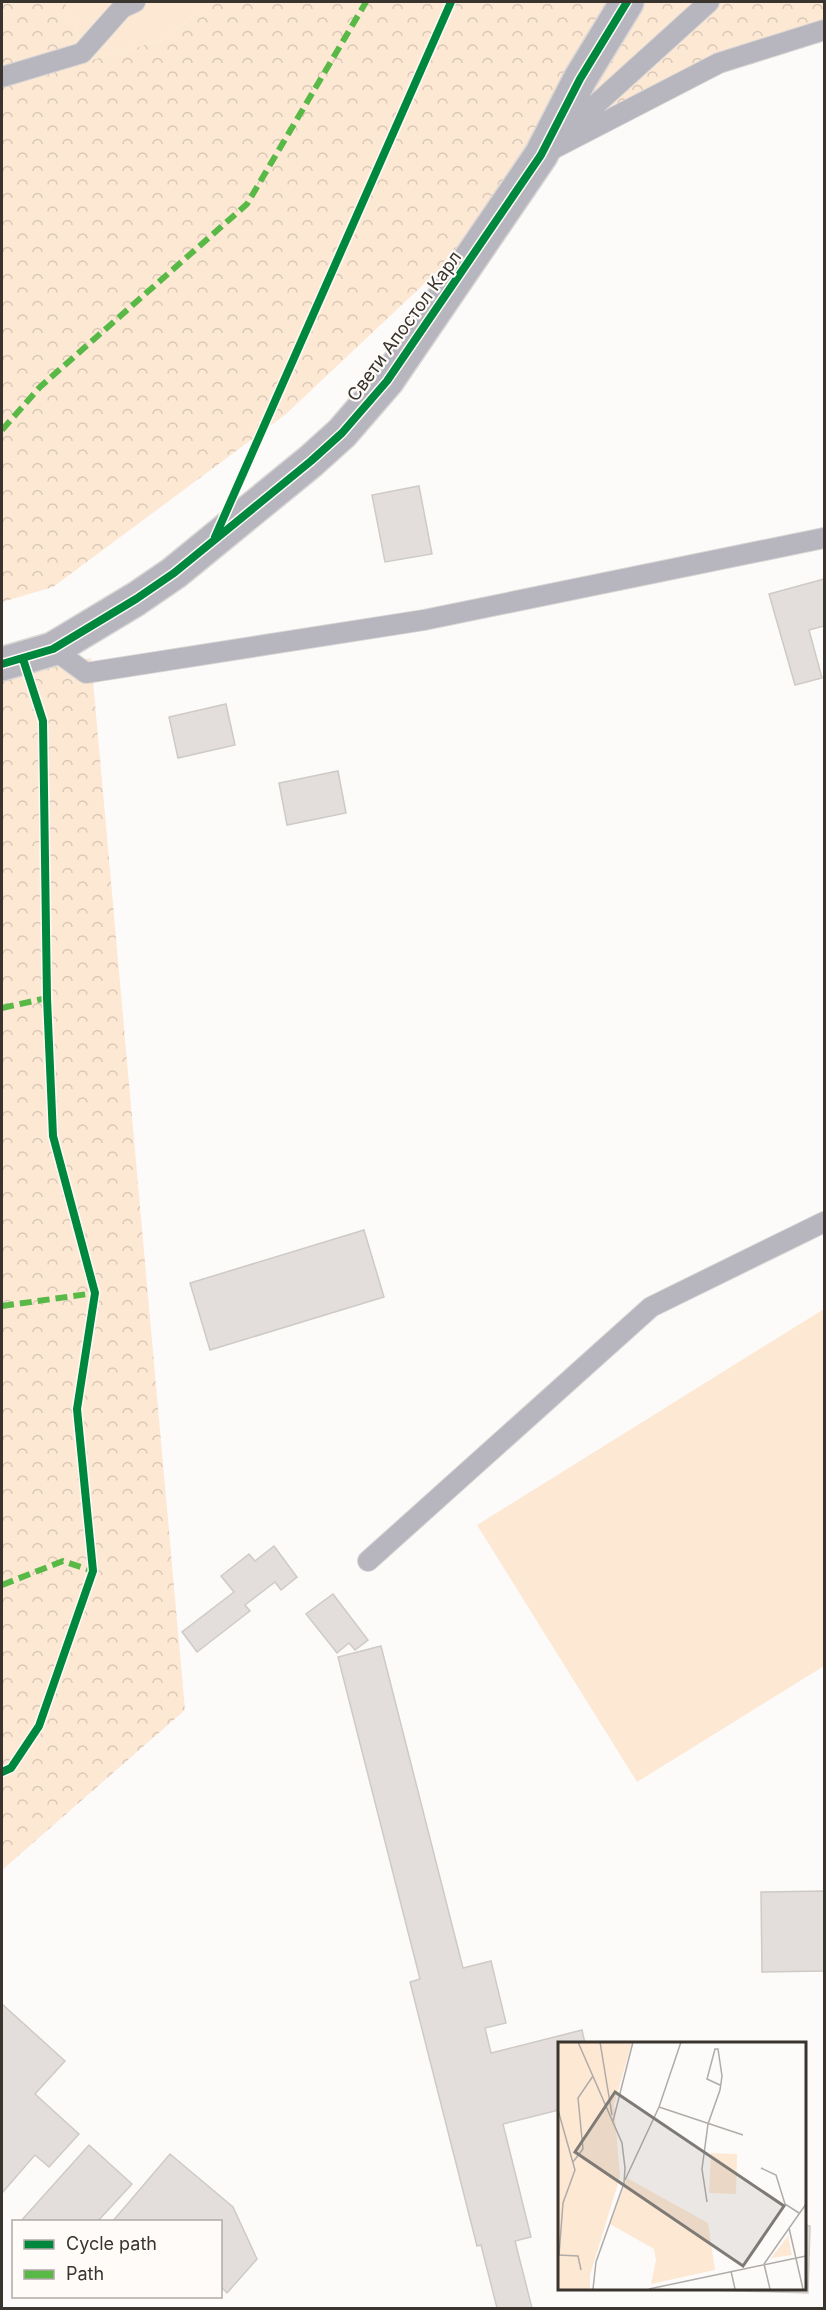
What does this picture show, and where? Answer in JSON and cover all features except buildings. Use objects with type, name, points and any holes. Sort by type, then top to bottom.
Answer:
[{"type":"street","name":"Свети Апостол Карл","points":[[2,664],[53,649],[174,573],[342,433],[387,381],[541,156],[580,79],[627,2]]},
{"type":"lane","points":[[2,78],[82,53],[122,8],[135,2]]},
{"type":"lane","points":[[541,156],[709,2]]},
{"type":"lane","points":[[541,156],[719,63],[825,30]]},
{"type":"lane","points":[[53,649],[86,673],[424,620],[825,538]]},
{"type":"lane","points":[[368,1562],[651,1307],[825,1222]]},
{"type":"green space","points":[[2,2],[65,2],[88,61],[162,40],[213,2],[824,2],[824,20],[697,64],[579,138],[286,414],[53,587],[2,602]]},
{"type":"green space","points":[[65,2],[213,2],[162,40],[88,61]]},
{"type":"green space","points":[[91,658],[185,1710],[2,1870],[2,678]]},
{"type":"green space","points":[[824,1309],[824,1666],[637,1782],[477,1525]]},
{"type":"marked path","points":[[2,430],[40,387],[247,204],[366,2]]},
{"type":"marked path","points":[[2,1008],[47,998]]},
{"type":"marked path","points":[[2,1306],[95,1293]]},
{"type":"marked path","points":[[2,1585],[63,1561],[93,1571]]},
{"type":"cycle path","points":[[215,537],[451,2]]},
{"type":"cycle path","points":[[2,664],[53,649],[136,599],[174,573],[342,433],[387,381],[541,155],[580,79],[627,2]]},
{"type":"cycle path","points":[[2,1772],[11,1768],[39,1726],[93,1571],[77,1409],[95,1293],[53,1136],[47,998],[43,721],[23,659]]}]
